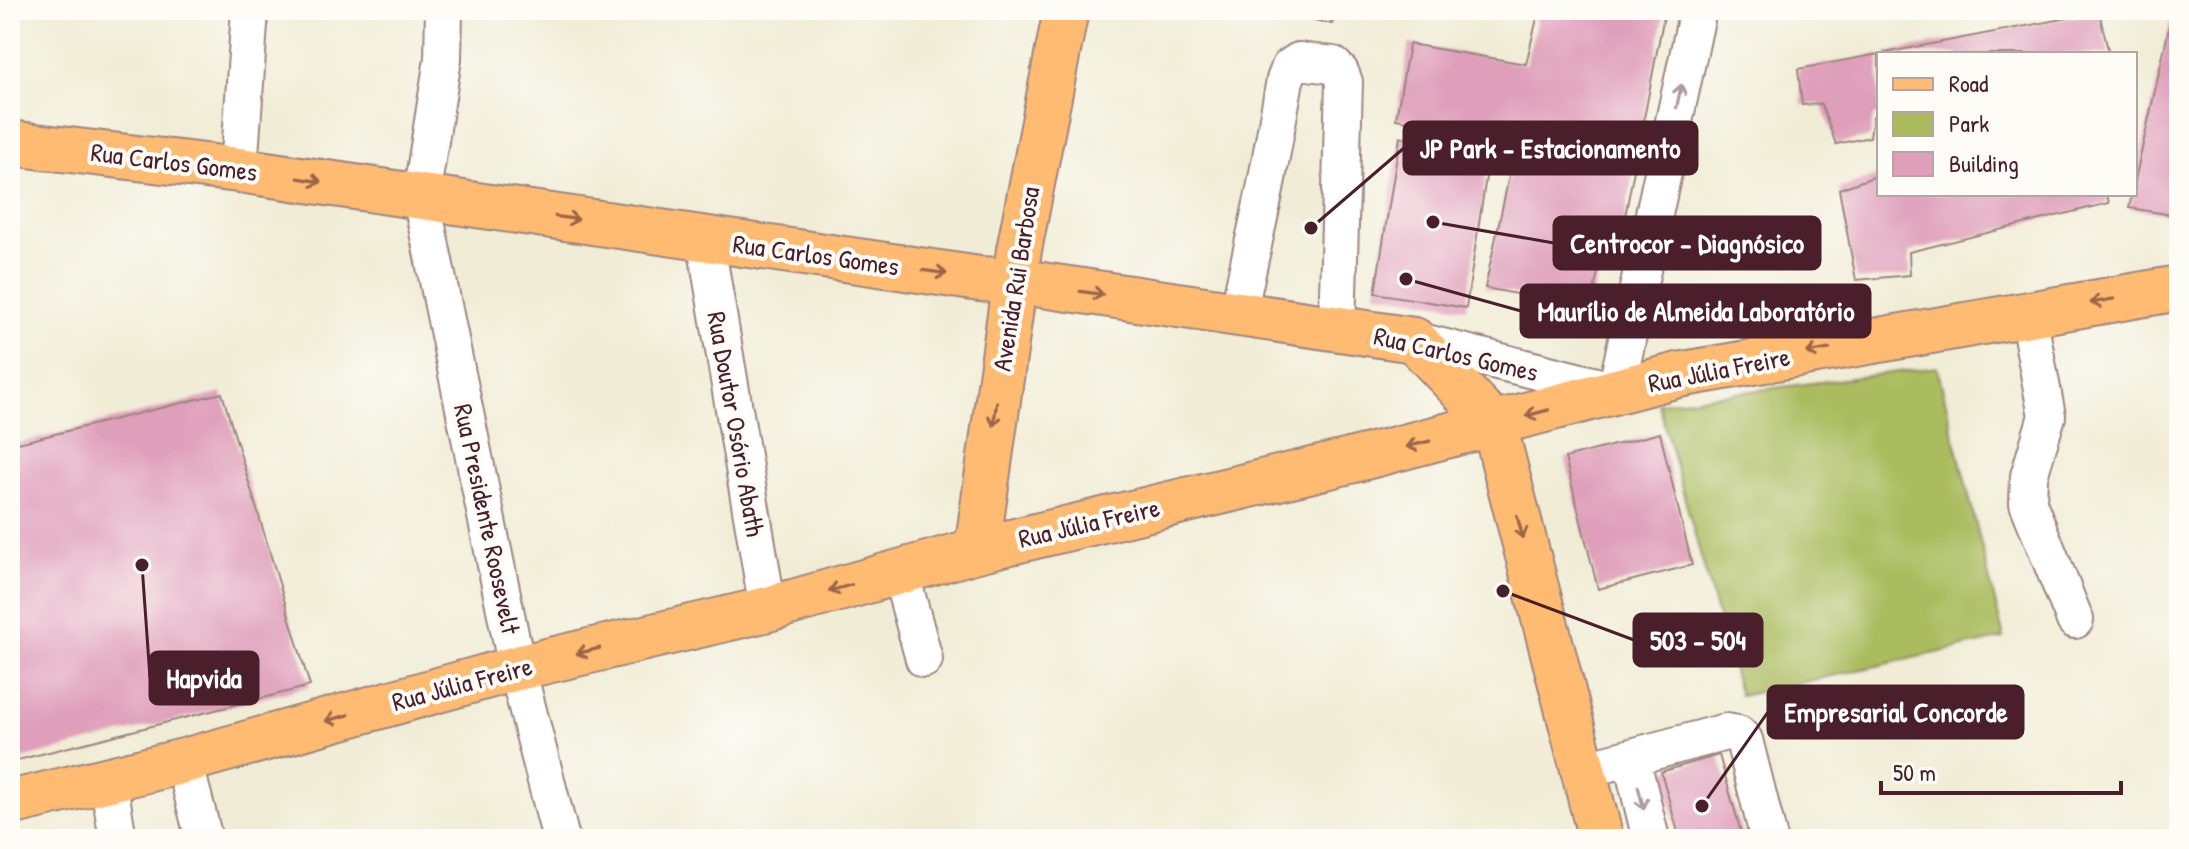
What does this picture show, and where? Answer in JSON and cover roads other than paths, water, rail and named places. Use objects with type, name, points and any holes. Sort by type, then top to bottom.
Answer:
[{"type":"main road","name":"Avenida Rui Barbosa","points":[[977,550],[1022,235],[1066,10]]},
{"type":"main road","name":"Rua Carlos Gomes","points":[[10,143],[239,170],[1414,340]]},
{"type":"main road","name":"Rua Júlia Freire","points":[[10,803],[184,761],[517,668],[768,609],[977,550],[1494,424],[1678,375],[2179,288]]},
{"type":"main road","points":[[1414,340],[1494,424],[1601,839]]},
{"type":"street","points":[[239,170],[250,10]]},
{"type":"street","points":[[421,197],[443,59],[444,10]]},
{"type":"street","points":[[1616,391],[1698,10]]},
{"type":"street","points":[[1238,314],[1285,80],[1290,67],[1299,61],[1333,65],[1344,82],[1337,329]]},
{"type":"street","name":"Rua Presidente Roosevelt","points":[[421,197],[517,668],[561,839]]},
{"type":"street","name":"Rua Doutor Osório Abath","points":[[705,238],[768,609]]},
{"type":"street","points":[[2028,314],[2047,416],[2029,476],[2028,503],[2075,620]]},
{"type":"street","name":"Rua Carlos Gomes","points":[[1414,340],[1616,391]]},
{"type":"street","points":[[900,571],[924,659]]},
{"type":"street","points":[[1583,770],[1726,732],[1738,734],[1744,740],[1769,839]]},
{"type":"street","points":[[1631,757],[1651,839]]},
{"type":"street","points":[[184,761],[204,839]]},
{"type":"street","points":[[108,779],[118,839]]},
{"type":"place","name":"Centrocor - Diagnósico","points":[[1433,222]]},
{"type":"place","name":"JP Park - Estacionamento","points":[[1311,228]]},
{"type":"place","name":"Maurílio de Almeida Laboratório","points":[[1406,279]]},
{"type":"place","name":"Hapvida","points":[[142,565]]},
{"type":"place","name":"503 - 504","points":[[1503,591]]},
{"type":"place","name":"Empresarial Concorde","points":[[1702,806]]}]
